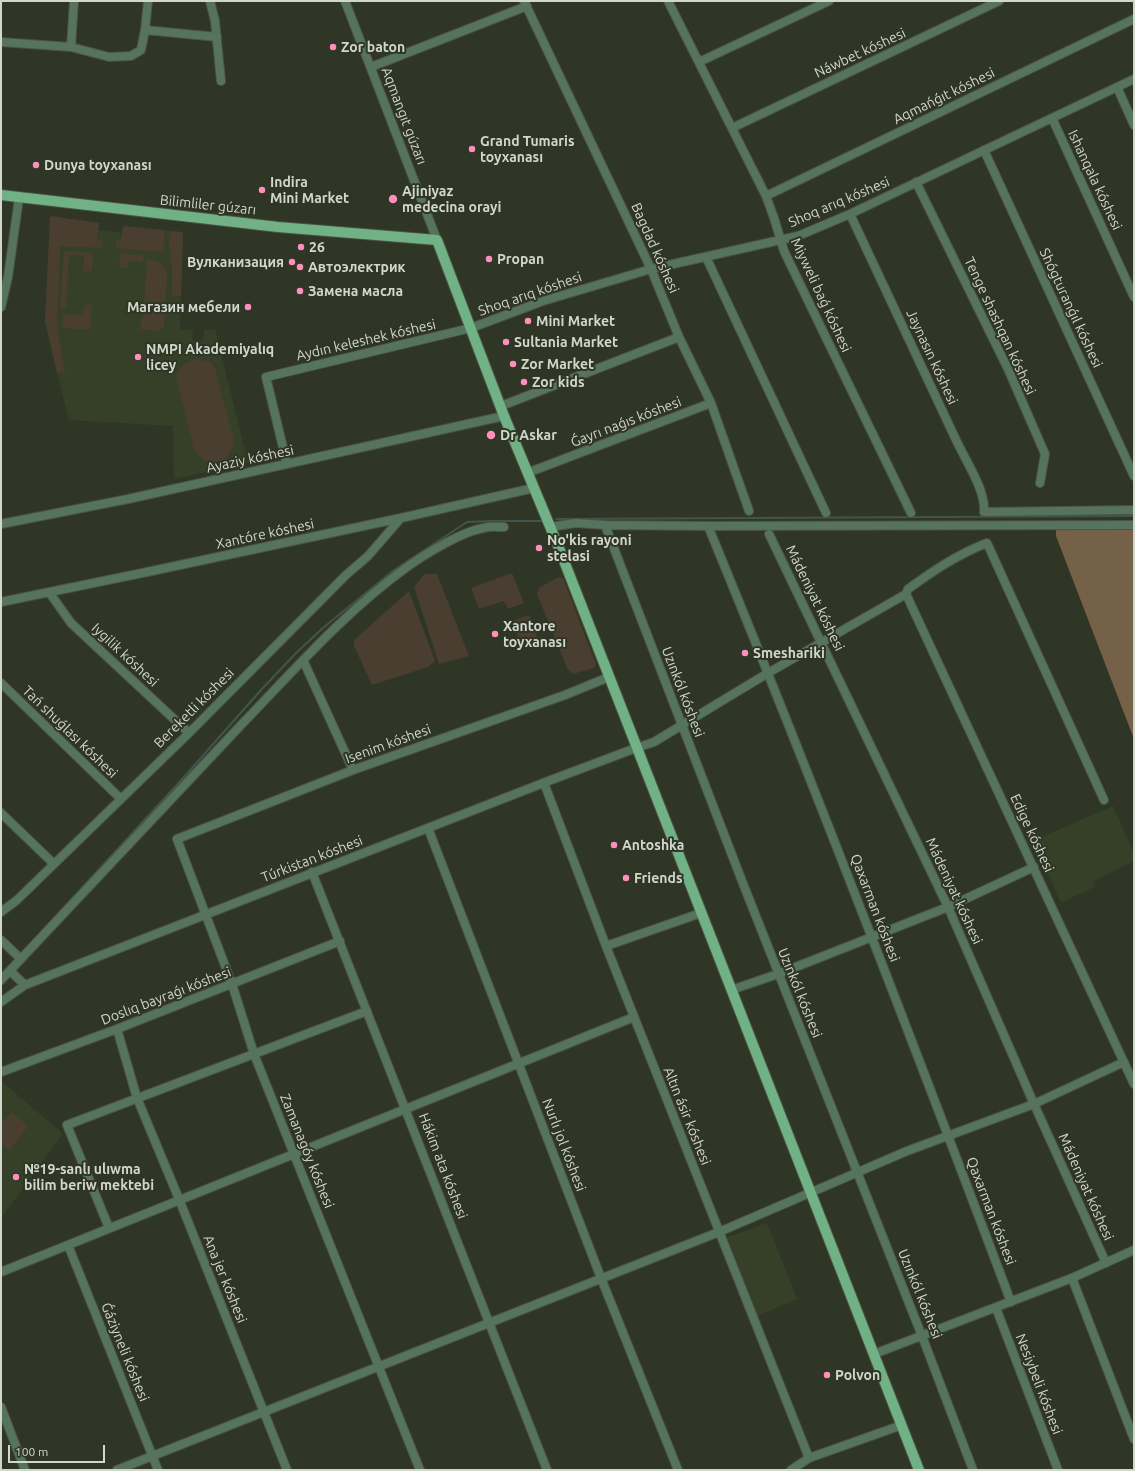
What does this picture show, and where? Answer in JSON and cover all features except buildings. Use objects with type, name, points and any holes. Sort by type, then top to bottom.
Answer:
[{"type":"main road","name":"Bilimliler gúzarı","points":[[1,195],[278,227],[437,240]]},
{"type":"main road","points":[[437,240],[502,411],[550,527],[919,1470]]},
{"type":"street","points":[[71,47],[74,1]]},
{"type":"street","points":[[1,42],[71,47],[109,57],[131,56],[142,50],[148,1]]},
{"type":"street","points":[[210,1],[215,21],[221,81]]},
{"type":"street","name":"Aqmangıt gúzarı","points":[[345,1],[437,240]]},
{"type":"street","name":"Miyweli baǵ kóshesi","points":[[668,1],[766,196],[784,251],[911,512]]},
{"type":"street","points":[[699,62],[829,1]]},
{"type":"street","name":"Náwbet kóshesi","points":[[732,128],[999,1]]},
{"type":"street","points":[[371,67],[525,3]]},
{"type":"street","name":"Bagdad kóshesi","points":[[525,3],[651,269],[679,337],[711,403],[749,511]]},
{"type":"street","name":"Aqmańǵıt kóshesi","points":[[766,196],[1134,19]]},
{"type":"street","points":[[145,30],[217,37]]},
{"type":"street","name":"Shoq arıq kóshesi","points":[[471,328],[543,301],[651,269],[798,236],[850,214],[1134,79]]},
{"type":"street","points":[[1117,87],[1134,125]]},
{"type":"street","name":"Ishanqala kóshesi","points":[[1052,118],[1134,297]]},
{"type":"street","name":"Shógturanǵıl kóshesi","points":[[984,150],[1134,476]]},
{"type":"street","name":"Tenge shashqan kóshesi","points":[[916,182],[1008,369],[1045,454],[1040,483]]},
{"type":"street","points":[[1,307],[8,277],[19,198]]},
{"type":"street","name":"Jaynasın kóshesi","points":[[850,214],[956,442],[975,479],[984,504],[984,512],[1134,510]]},
{"type":"street","points":[[706,257],[826,514]]},
{"type":"street","name":"Aydın keleshek kóshesi","points":[[287,464],[266,377],[471,328]]},
{"type":"street","name":"Ayaziy kóshesi","points":[[1,524],[80,510],[287,464],[502,411],[679,337]]},
{"type":"street","name":"Ǵayrı naǵıs kóshesi","points":[[527,473],[711,403]]},
{"type":"street","name":"Xantóre kóshesi","points":[[1,602],[400,518],[534,488]]},
{"type":"street","name":"Bereketli kóshesi","points":[[1,912],[17,900],[189,733],[346,576],[368,556],[400,518]]},
{"type":"street","points":[[550,527],[576,523],[605,526],[1134,525]]},
{"type":"street","name":"Uzınkól kóshesi","points":[[605,526],[778,974],[922,1336],[973,1470]]},
{"type":"street","name":"Qaxarman kóshesi","points":[[708,526],[872,936],[1011,1302]]},
{"type":"street","points":[[1,980],[191,777],[303,660],[350,614],[408,566],[466,533],[484,527],[504,527]]},
{"type":"street","name":"Mádeniyat kóshesi","points":[[769,534],[948,907],[1034,1104],[1106,1263]]},
{"type":"street","name":"Túrkistan kóshesi","points":[[1,1002],[25,985],[312,872],[654,742],[768,673],[906,594],[908,589],[968,550],[987,543],[1104,800]]},
{"type":"street","name":"Iygilik kóshesi","points":[[49,592],[71,622],[189,733]]},
{"type":"street","name":"Edige kóshesi","points":[[906,594],[1134,1084]]},
{"type":"street","points":[[303,660],[353,770]]},
{"type":"street","name":"Isenim kóshesi","points":[[177,838],[353,770],[565,695],[609,677]]},
{"type":"street","name":"Tań shuǵlası kóshesi","points":[[1,683],[121,798]]},
{"type":"street","name":"Altın ásir kóshesi","points":[[544,783],[606,946],[809,1458]]},
{"type":"street","points":[[1,813],[54,864]]},
{"type":"street","name":"Nurlı jol kóshesi","points":[[428,828],[601,1278],[678,1470]]},
{"type":"street","name":"Zamanagóy kóshesi","points":[[177,838],[232,984],[254,1054],[420,1470]]},
{"type":"street","points":[[731,990],[778,974],[948,907],[1034,867]]},
{"type":"street","name":"Hákim ata kóshesi","points":[[312,872],[547,1470]]},
{"type":"street","points":[[606,946],[701,913]]},
{"type":"street","points":[[1,940],[21,959]]},
{"type":"street","name":"Doslıq bayraǵı kóshesi","points":[[1,1072],[117,1029],[340,941]]},
{"type":"street","points":[[10,971],[25,985]]},
{"type":"street","points":[[109,1228],[66,1125],[367,1011]]},
{"type":"street","points":[[1,1272],[634,1016]]},
{"type":"street","name":"Ana jer kóshesi","points":[[117,1029],[138,1098],[287,1470]]},
{"type":"street","points":[[117,1470],[719,1232],[856,1171],[948,1135],[1034,1104],[1124,1062]]},
{"type":"street","name":"Ǵáziyneli kóshesi","points":[[68,1244],[158,1470]]},
{"type":"street","points":[[874,1354],[1072,1278],[1134,1250]]},
{"type":"street","points":[[1072,1278],[1134,1439]]},
{"type":"street","name":"Nesiybeli kóshesi","points":[[996,1308],[1058,1470]]},
{"type":"street","points":[[1,1406],[25,1470]]},
{"type":"street","points":[[791,1470],[809,1458],[902,1426]]},
{"type":"shaded area","name":"NMPI Akademiyalıq licey","points":[[50,216],[99,223],[98,230],[122,233],[123,226],[183,232],[180,329],[193,330],[192,340],[203,341],[204,330],[215,330],[248,463],[174,479],[173,426],[69,420],[45,321]]},
{"type":"shaded area","points":[[50,216],[99,223],[97,240],[103,240],[102,248],[60,246],[57,327],[65,372],[57,373],[45,321]]},
{"type":"shaded area","points":[[123,226],[165,230],[163,252],[116,248],[116,241],[121,241]]},
{"type":"shaded area","points":[[170,231],[183,232],[181,296],[172,295],[172,268],[169,245]]},
{"type":"shaded area","points":[[64,251],[93,253],[92,271],[83,271],[84,255],[69,255],[66,306],[62,311],[60,307]]},
{"type":"shaded area","points":[[120,254],[144,255],[143,262],[128,261],[128,268],[119,267]]},
{"type":"shaded area","points":[[147,260],[160,263],[164,267],[167,274],[164,327],[158,331],[140,329],[141,319],[143,319]]},
{"type":"shaded area","points":[[84,305],[92,305],[90,330],[64,328],[62,325],[63,314],[83,315]]},
{"type":"shaded area","points":[[196,359],[210,362],[215,368],[234,441],[232,449],[228,455],[218,462],[206,461],[195,451],[176,378],[183,366]]},
{"type":"shaded area","points":[[1056,529],[1134,529],[1134,739],[1056,536]]},
{"type":"shaded area","points":[[512,573],[524,603],[508,609],[504,601],[479,609],[471,588]]},
{"type":"shaded area","points":[[424,574],[437,574],[469,656],[439,664],[414,587]]},
{"type":"shaded area","points":[[558,577],[563,578],[596,664],[594,668],[573,674],[568,670],[537,594],[539,588]]},
{"type":"shaded area","points":[[409,591],[435,661],[428,667],[372,685],[354,646],[354,640]]},
{"type":"shaded area","points":[[529,615],[537,638],[521,645],[512,621]]},
{"type":"shaded area","points":[[1113,806],[1134,854],[1134,861],[1094,881],[1096,886],[1061,903],[1033,841]]},
{"type":"shaded area","name":"№19-sanlı ulıwma bilim beriw mektebi","points":[[1,1081],[61,1132],[62,1135],[1,1218]]},
{"type":"shaded area","points":[[12,1112],[28,1126],[9,1151],[1,1145],[1,1124]]},
{"type":"shaded area","points":[[767,1223],[797,1299],[757,1316],[726,1238]]},
{"type":"waterway","points":[[556,519],[1134,516]]},
{"type":"waterway","points":[[42,931],[184,777],[261,690],[297,652],[324,627],[394,570],[467,522],[544,521]]},
{"type":"place","name":"Zor baton","points":[[333,47]]},
{"type":"place","name":"Grand Tumaris toyxanası","points":[[472,149]]},
{"type":"place","name":"Dunya toyxanası","points":[[36,165]]},
{"type":"place","name":"Indira Mini Market","points":[[262,190]]},
{"type":"place","name":"Ajiniyaz medecina orayi","points":[[393,199]]},
{"type":"place","name":"26","points":[[301,247]]},
{"type":"place","name":"Propan","points":[[489,259]]},
{"type":"place","name":"Вулканизация","points":[[292,262]]},
{"type":"place","name":"Автоэлектрик","points":[[300,267]]},
{"type":"place","name":"Замена масла","points":[[300,291]]},
{"type":"place","name":"Магазин мебели","points":[[248,307]]},
{"type":"place","name":"Mini Market","points":[[528,321]]},
{"type":"place","name":"Sultania Market","points":[[506,342]]},
{"type":"place","name":"NMPI Akademiyalıq licey","points":[[138,357]]},
{"type":"place","name":"Zor Market","points":[[513,364]]},
{"type":"place","name":"Zor kids","points":[[524,382]]},
{"type":"place","name":"Dr Askar","points":[[491,435]]},
{"type":"place","name":"No'kis rayoni stelasi","points":[[539,548]]},
{"type":"place","name":"Xantore toyxanası","points":[[495,634]]},
{"type":"place","name":"Smeshariki","points":[[745,653]]},
{"type":"place","name":"Antoshka","points":[[614,845]]},
{"type":"place","name":"Friends","points":[[626,878]]},
{"type":"place","name":"№19-sanlı ulıwma bilim beriw mektebi","points":[[16,1177]]},
{"type":"place","name":"Polvon","points":[[827,1375]]}]
